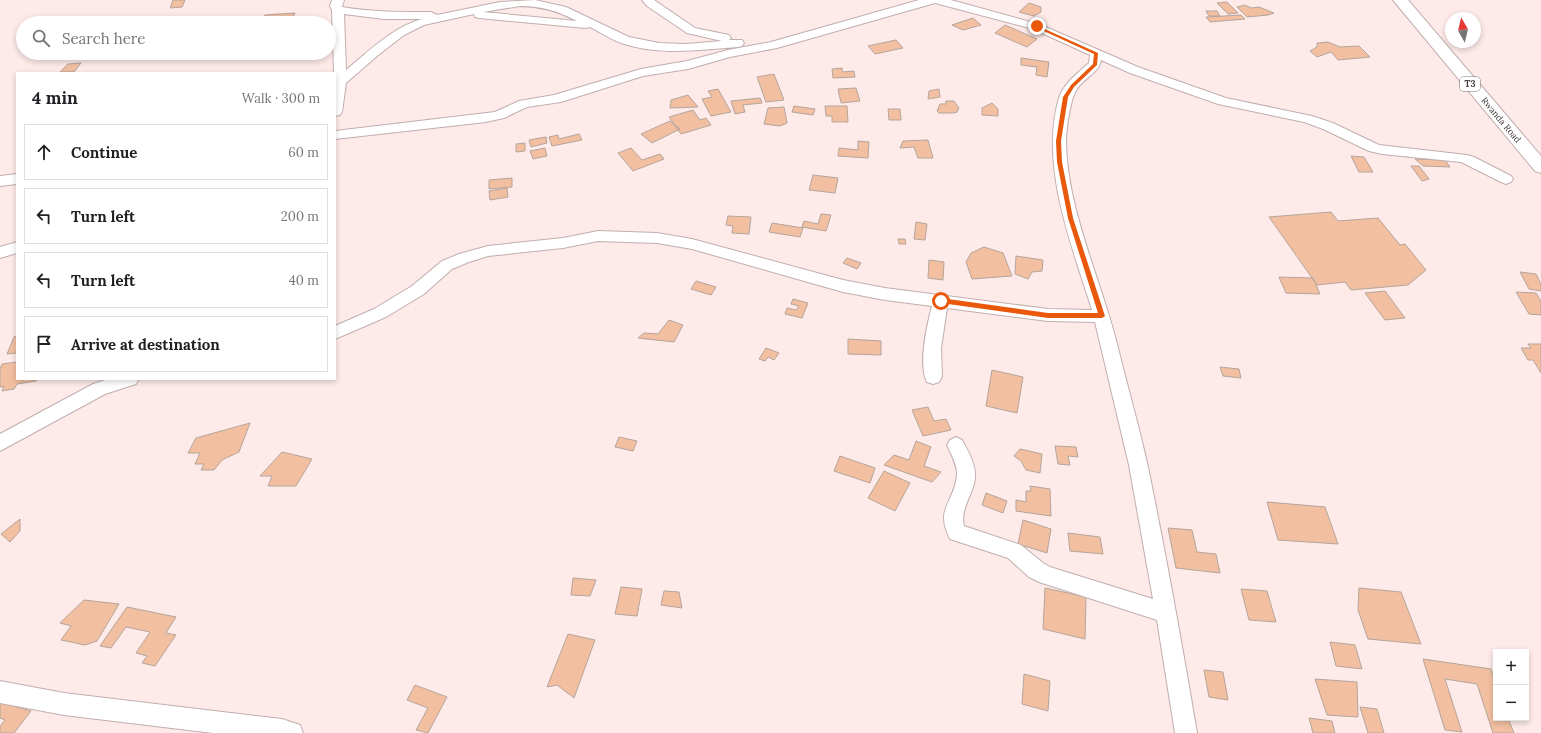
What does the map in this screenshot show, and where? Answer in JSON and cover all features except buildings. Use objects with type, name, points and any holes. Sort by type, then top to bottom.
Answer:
[{"type":"highway","name":"Rwanda Road","points":[[1400,0],[1540,165]]},
{"type":"street","points":[[648,0],[651,4],[691,31],[706,35],[773,45]]},
{"type":"street","points":[[336,135],[486,118],[499,115],[524,104],[565,96],[628,76],[688,65],[728,54],[773,45],[931,0]]},
{"type":"street","points":[[938,0],[1037,26],[1134,70],[1223,101],[1307,119],[1328,126],[1374,148],[1382,150],[1462,158],[1469,160],[1506,179]]},
{"type":"street","points":[[340,82],[400,33],[420,23],[452,14],[512,3],[533,3],[562,9],[625,40],[659,47],[698,47],[747,42]]},
{"type":"street","points":[[336,106],[340,82],[338,5],[382,16],[452,14],[494,16],[596,26]]},
{"type":"street","points":[[1096,53],[1095,64],[1072,86],[1066,97],[1058,141],[1060,162],[1071,218],[1102,316],[1138,465],[1166,613],[1186,733]]},
{"type":"street","points":[[0,181],[16,179]]},
{"type":"street","points":[[336,333],[380,313],[418,290],[447,265],[464,258],[488,251],[563,243],[598,236],[656,238],[692,244],[763,265],[843,286],[885,294],[1048,315],[1102,316]]},
{"type":"street","points":[[0,253],[16,246]]},
{"type":"street","points":[[933,377],[932,357],[934,337],[941,301]]},
{"type":"street","points":[[0,443],[100,389],[127,380]]},
{"type":"street","points":[[956,445],[965,465],[966,473],[965,483],[952,521],[953,528],[957,533],[1014,551],[1036,570],[1046,575],[1166,613]]},
{"type":"street","points":[[0,692],[64,704],[282,730],[292,733]]},
{"type":"route","points":[[941,301],[1048,315],[1102,316],[1071,218],[1060,162],[1058,141],[1066,97],[1072,86],[1095,64],[1096,53],[1037,26]]}]
